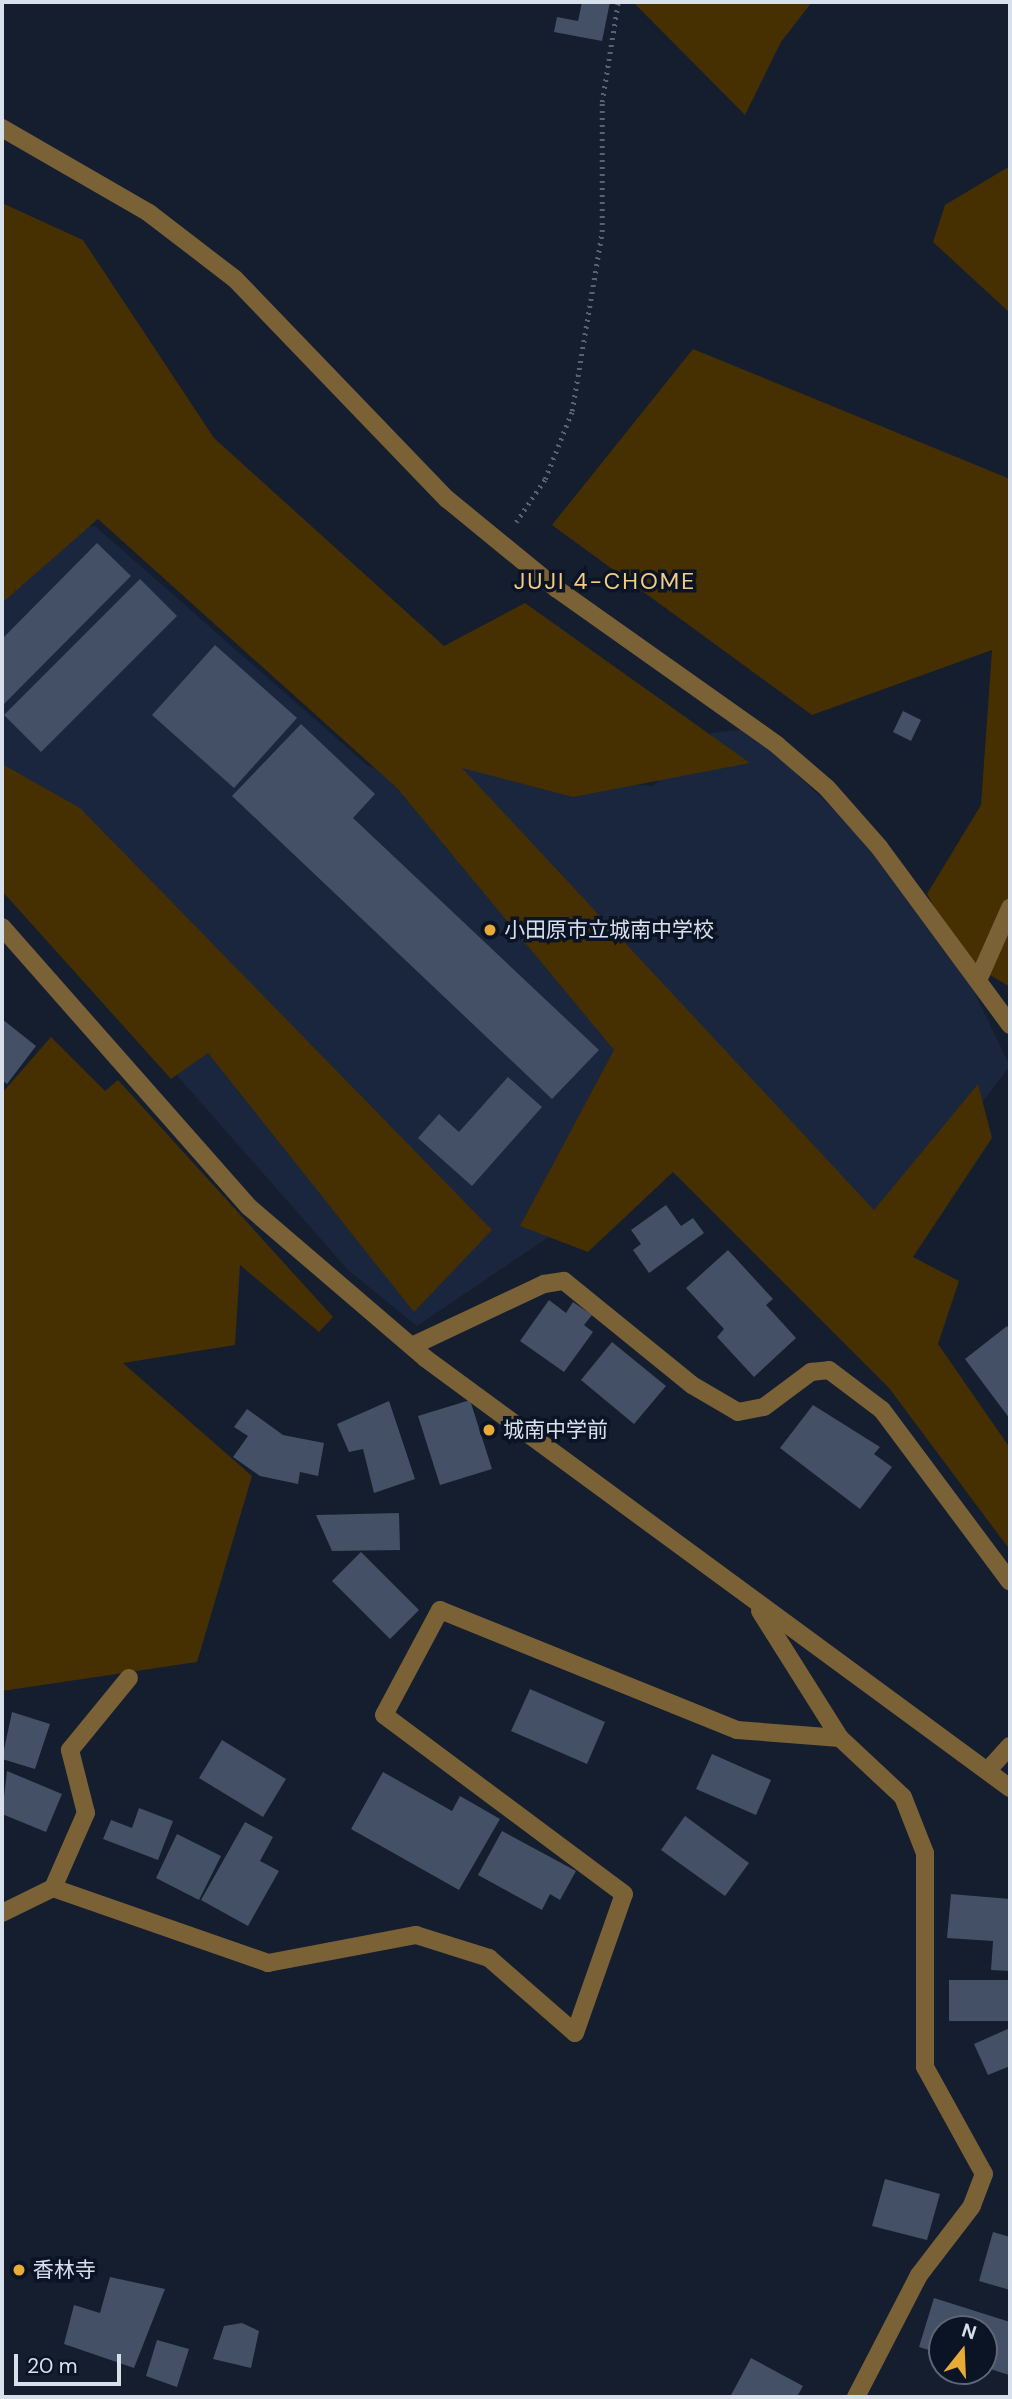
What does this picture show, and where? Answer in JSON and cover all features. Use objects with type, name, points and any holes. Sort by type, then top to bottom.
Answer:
[{"type":"street","points":[[2,128],[149,213],[235,279],[419,473],[501,544],[827,788],[979,978],[1010,1025]]},
{"type":"street","points":[[979,978],[1010,908]]},
{"type":"street","points":[[2,927],[249,1207],[412,1346],[754,1601],[989,1769],[1010,1788]]},
{"type":"street","points":[[412,1346],[544,1284],[564,1281],[692,1385],[738,1412],[764,1407],[811,1372],[829,1370],[882,1410],[1010,1582]]},
{"type":"street","points":[[754,1601],[839,1738],[903,1797],[925,1853],[925,2067],[984,2174],[972,2206],[919,2275],[856,2397]]},
{"type":"street","points":[[52,1888],[268,1963],[416,1935],[489,1958],[575,2033],[624,1894],[384,1715],[440,1610],[737,1730],[839,1738]]},
{"type":"street","points":[[2,1913],[52,1888],[86,1812],[69,1750],[129,1678]]},
{"type":"street","points":[[989,1769],[1010,1746]]},
{"type":"path","points":[[501,544],[545,479],[572,411],[602,232],[602,102],[618,2]]},
{"type":"shaded area","points":[[633,2],[812,2],[781,42],[745,115]]},
{"type":"shaded area","points":[[1010,166],[1010,313],[933,242],[945,205]]},
{"type":"shaded area","points":[[2,203],[83,240],[214,438],[444,646],[525,603],[750,763],[573,797],[462,768],[874,1210],[978,1084],[992,1138],[913,1257],[959,1281],[938,1344],[1010,1448],[1010,1550],[889,1388],[673,1172],[588,1252],[520,1226],[614,1050],[397,788],[98,519],[2,603]]},
{"type":"shaded area","points":[[693,349],[1010,479],[1010,987],[962,958],[927,894],[981,805],[992,650],[812,715],[552,525]]},
{"type":"shaded area","name":"小田原市立城南中学校","points":[[95,526],[368,766],[404,778],[514,711],[587,780],[653,786],[711,733],[749,729],[862,836],[971,985],[1010,1066],[967,1122],[854,1237],[741,1107],[417,1326],[348,1270],[2,876],[2,580],[51,531]]},
{"type":"shaded area","points":[[2,764],[80,808],[492,1230],[414,1312],[208,1053],[171,1079],[2,891]]},
{"type":"shaded area","points":[[51,1037],[105,1091],[118,1080],[333,1317],[319,1332],[240,1265],[235,1345],[123,1363],[252,1476],[197,1662],[2,1691],[2,1093]]},
{"type":"building","points":[[582,2],[610,2],[602,41],[554,32],[557,17],[578,21]]},
{"type":"building","points":[[97,543],[131,576],[2,706],[2,639]]},
{"type":"building","points":[[140,579],[177,616],[41,752],[4,715]]},
{"type":"building","points":[[215,645],[297,718],[234,788],[152,715]]},
{"type":"building","points":[[903,711],[921,720],[911,741],[893,732]]},
{"type":"building","points":[[301,724],[375,794],[353,818],[599,1050],[552,1099],[232,796]]},
{"type":"building","points":[[2,1019],[36,1046],[7,1084],[2,1080]]},
{"type":"building","points":[[508,1077],[542,1107],[472,1186],[418,1138],[439,1114],[459,1132]]},
{"type":"building","points":[[666,1205],[681,1226],[693,1218],[704,1233],[649,1273],[633,1250],[641,1244],[631,1230]]},
{"type":"building","points":[[728,1250],[773,1299],[766,1305],[796,1338],[754,1377],[717,1337],[724,1329],[686,1288]]},
{"type":"building","points":[[549,1300],[566,1313],[573,1302],[592,1315],[584,1325],[593,1332],[564,1372],[520,1341]]},
{"type":"building","points":[[1007,1326],[1010,1331],[1010,1419],[965,1359]]},
{"type":"building","points":[[612,1342],[666,1386],[634,1424],[581,1380]]},
{"type":"building","points":[[470,1400],[492,1469],[440,1485],[418,1416]]},
{"type":"building","points":[[389,1401],[415,1479],[374,1493],[363,1449],[349,1452],[337,1424]]},
{"type":"building","points":[[813,1405],[880,1447],[874,1454],[892,1467],[860,1509],[780,1448]]},
{"type":"building","points":[[247,1409],[283,1435],[324,1443],[318,1476],[300,1472],[298,1484],[260,1476],[233,1457],[248,1436],[234,1427]]},
{"type":"building","points":[[399,1513],[400,1550],[332,1551],[316,1515]]},
{"type":"building","points":[[361,1552],[419,1610],[390,1639],[332,1581]]},
{"type":"building","points":[[530,1689],[605,1722],[587,1764],[511,1731]]},
{"type":"building","points":[[12,1712],[50,1724],[35,1769],[2,1759]]},
{"type":"building","points":[[222,1740],[286,1779],[263,1817],[199,1778]]},
{"type":"building","points":[[712,1754],[771,1780],[756,1815],[696,1789]]},
{"type":"building","points":[[7,1771],[62,1794],[46,1832],[2,1814]]},
{"type":"building","points":[[383,1772],[452,1811],[460,1796],[500,1819],[459,1890],[351,1829]]},
{"type":"building","points":[[139,1808],[173,1821],[158,1860],[103,1839],[111,1820],[132,1828]]},
{"type":"building","points":[[685,1816],[749,1863],[725,1896],[661,1850]]},
{"type":"building","points":[[245,1822],[273,1837],[260,1861],[279,1871],[248,1926],[201,1900]]},
{"type":"building","points":[[502,1831],[576,1871],[560,1900],[550,1894],[542,1910],[478,1875]]},
{"type":"building","points":[[177,1834],[221,1856],[199,1900],[156,1878]]},
{"type":"building","points":[[951,1894],[1010,1899],[1010,1971],[991,1970],[993,1941],[947,1938]]},
{"type":"building","points":[[949,1980],[1010,1980],[1010,2021],[949,2021]]},
{"type":"building","points":[[1010,2028],[1010,2066],[988,2075],[974,2044]]},
{"type":"building","points":[[885,2179],[940,2194],[927,2240],[872,2226]]},
{"type":"building","points":[[993,2232],[1010,2237],[1010,2290],[979,2281]]},
{"type":"building","points":[[110,2277],[165,2289],[134,2368],[64,2344],[74,2305],[100,2313]]},
{"type":"building","points":[[934,2298],[988,2315],[929,2315]]},
{"type":"building","points":[[928,2318],[928,2350],[919,2347]]},
{"type":"building","points":[[998,2318],[1010,2322],[1009,2375],[998,2371]]},
{"type":"building","points":[[242,2323],[259,2331],[251,2368],[213,2359],[224,2326]]},
{"type":"building","points":[[157,2340],[189,2349],[177,2387],[146,2376]]},
{"type":"building","points":[[751,2358],[803,2386],[797,2397],[730,2397]]},
{"type":"place","name":"小田原市立城南中学校","points":[[490,930]]},
{"type":"place","name":"城南中学前","points":[[489,1430]]},
{"type":"place","name":"香林寺","points":[[19,2270]]},
{"type":"district","name":"JUJI 4-CHOME","points":[[605,581]]}]
